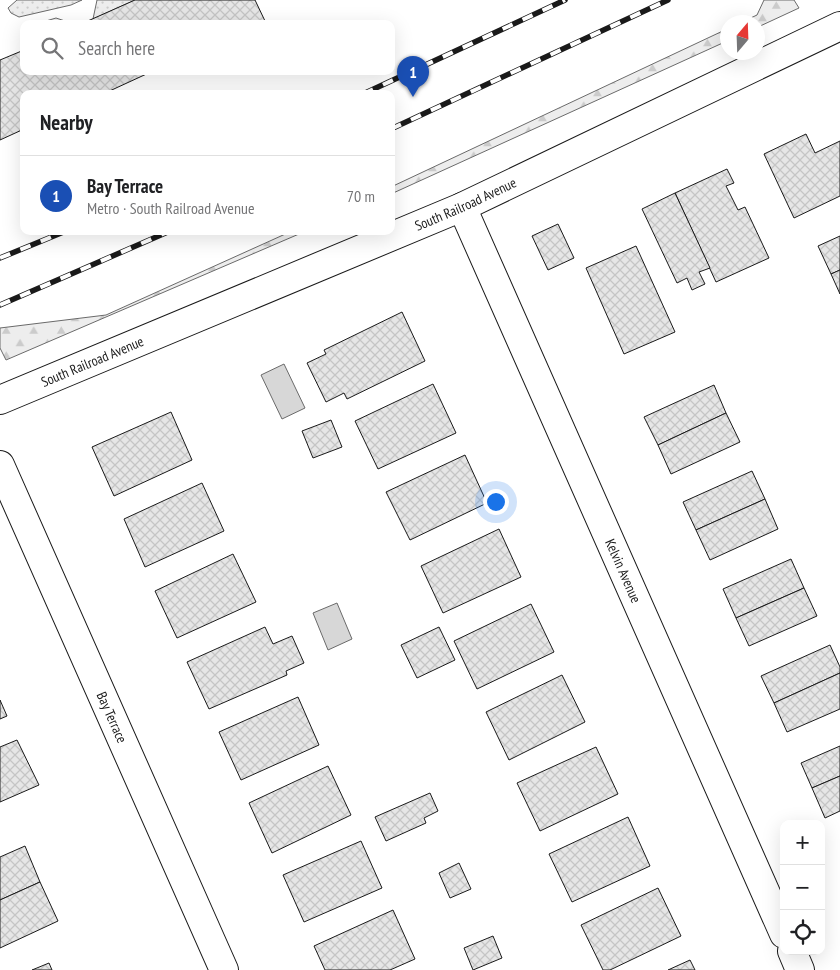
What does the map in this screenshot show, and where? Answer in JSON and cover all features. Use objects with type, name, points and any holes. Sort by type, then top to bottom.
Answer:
[{"type":"street","name":"South Railroad Avenue","points":[[0,400],[462,207],[840,26]]},
{"type":"street","name":"Kelvin Avenue","points":[[462,207],[780,925]]},
{"type":"street","name":"Bay Terrace","points":[[0,465],[224,970]]},
{"type":"street","points":[[794,955],[800,970]]},
{"type":"green space","points":[[17,0],[82,0],[71,5],[19,17],[11,13],[8,8]]},
{"type":"green space","points":[[97,0],[135,0],[93,19]]},
{"type":"green space","points":[[764,0],[794,0],[799,8],[765,24],[765,15],[757,15]]},
{"type":"green space","points":[[720,32],[720,44],[395,192],[395,185]]},
{"type":"green space","points":[[283,235],[297,235],[6,360],[0,348],[0,328],[106,315]]},
{"type":"shaded area","points":[[284,364],[305,408],[282,419],[261,375]]},
{"type":"shaded area","points":[[337,603],[352,639],[328,650],[313,613]]},
{"type":"building","points":[[135,0],[255,0],[265,20],[90,20]]},
{"type":"building","points":[[20,52],[20,75],[144,75],[112,90],[20,90],[20,131],[0,140],[0,60]]},
{"type":"building","points":[[806,134],[815,153],[840,141],[840,196],[794,218],[764,154]]},
{"type":"building","points":[[727,169],[734,183],[726,186],[738,210],[745,207],[769,258],[716,282],[675,193]]},
{"type":"building","points":[[675,193],[710,268],[699,272],[705,284],[692,290],[687,278],[677,283],[642,209]]},
{"type":"building","points":[[558,224],[574,258],[548,270],[532,236]]},
{"type":"building","points":[[840,236],[840,270],[831,274],[818,246]]},
{"type":"building","points":[[636,246],[675,332],[624,354],[586,268]]},
{"type":"building","points":[[840,270],[840,294],[831,274]]},
{"type":"building","points":[[402,312],[425,361],[347,399],[344,393],[326,402],[307,363],[326,354],[324,350]]},
{"type":"building","points":[[433,384],[456,433],[378,469],[355,421]]},
{"type":"building","points":[[714,385],[726,413],[658,445],[644,417]]},
{"type":"building","points":[[171,412],[192,460],[114,496],[92,447]]},
{"type":"building","points":[[726,413],[740,442],[671,474],[658,445]]},
{"type":"building","points":[[331,420],[342,447],[313,458],[302,431]]},
{"type":"building","points":[[465,455],[487,503],[410,540],[386,492]]},
{"type":"building","points":[[752,471],[765,499],[696,530],[683,502]]},
{"type":"building","points":[[202,483],[224,531],[145,567],[124,519]]},
{"type":"building","points":[[765,499],[778,529],[710,560],[696,530]]},
{"type":"building","points":[[499,529],[521,577],[443,613],[421,566]]},
{"type":"building","points":[[233,554],[256,602],[177,638],[155,591]]},
{"type":"building","points":[[791,559],[804,588],[736,618],[723,589]]},
{"type":"building","points":[[804,588],[817,616],[749,646],[736,618]]},
{"type":"building","points":[[531,604],[554,652],[477,689],[454,641]]},
{"type":"building","points":[[265,627],[273,644],[292,636],[304,663],[286,671],[287,675],[209,709],[187,662]]},
{"type":"building","points":[[439,627],[455,660],[417,678],[401,645]]},
{"type":"building","points":[[830,645],[840,667],[840,673],[774,703],[761,676]]},
{"type":"building","points":[[840,673],[840,709],[787,732],[774,703]]},
{"type":"building","points":[[562,675],[585,722],[509,760],[486,712]]},
{"type":"building","points":[[298,697],[319,745],[241,780],[219,732]]},
{"type":"building","points":[[0,700],[7,716],[0,719]]},
{"type":"building","points":[[17,740],[39,785],[0,802],[0,747]]},
{"type":"building","points":[[840,746],[840,776],[812,788],[801,763]]},
{"type":"building","points":[[596,747],[618,794],[540,831],[517,783]]},
{"type":"building","points":[[328,766],[351,815],[272,853],[249,803]]},
{"type":"building","points":[[840,776],[840,811],[825,818],[812,788]]},
{"type":"building","points":[[430,793],[438,811],[424,818],[426,823],[386,841],[375,817]]},
{"type":"building","points":[[628,817],[650,866],[572,902],[549,854]]},
{"type":"building","points":[[361,841],[382,888],[304,922],[283,875]]},
{"type":"building","points":[[25,846],[40,882],[0,900],[0,857]]},
{"type":"building","points":[[459,863],[471,889],[450,898],[439,873]]},
{"type":"building","points":[[40,882],[58,921],[0,948],[0,900]]},
{"type":"building","points":[[658,888],[681,936],[610,970],[603,970],[581,925]]},
{"type":"building","points":[[393,910],[415,959],[390,970],[325,970],[314,946]]},
{"type":"building","points":[[493,936],[502,958],[473,970],[464,948]]},
{"type":"building","points":[[690,960],[695,970],[668,970]]},
{"type":"building","points":[[49,963],[52,970],[32,970]]},
{"type":"railway","points":[[372,90],[565,0]]},
{"type":"railway","points":[[395,127],[668,0]]},
{"type":"railway","points":[[0,258],[56,235]]},
{"type":"railway","points":[[0,305],[161,235]]},
{"type":"place","name":"Bay Terrace","points":[[413,97]]}]
